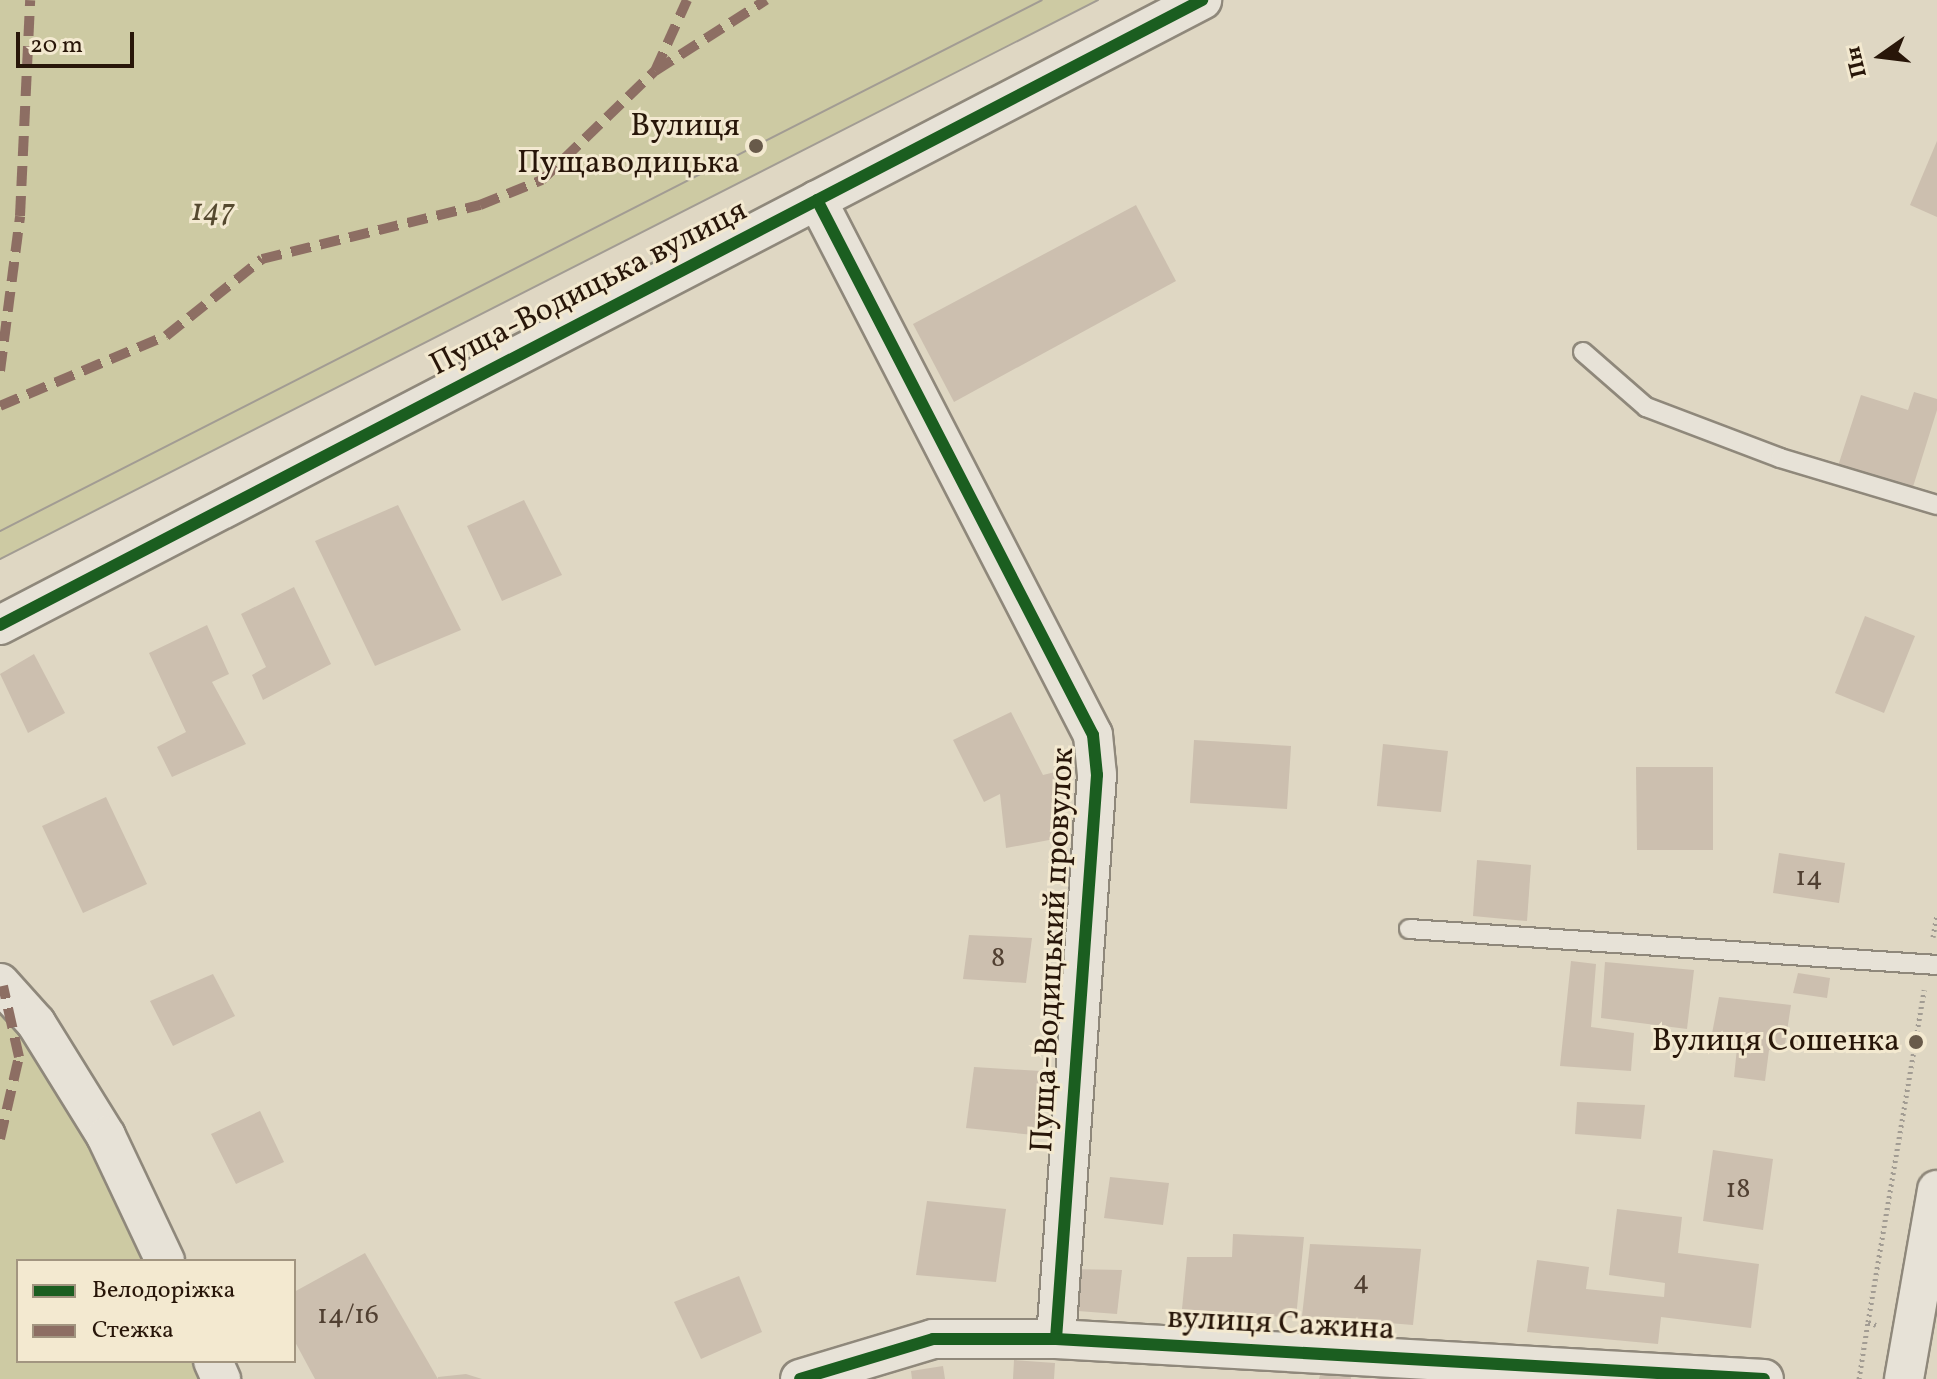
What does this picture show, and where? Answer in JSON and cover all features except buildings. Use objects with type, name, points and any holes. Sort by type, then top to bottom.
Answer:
[{"type":"street","name":"Пуща-Водицька вулиця","points":[[0,625],[1202,0]]},
{"type":"street","name":"Пуща-Водицький провулок","points":[[817,200],[1093,735],[1097,775],[1056,1339]]},
{"type":"street","points":[[0,983],[36,1023],[106,1136],[164,1259]]},
{"type":"street","points":[[1904,1379],[1915,1335],[1937,1190]]},
{"type":"street","name":"вулиця Сажина","points":[[800,1379],[933,1339],[1056,1339],[1764,1379]]},
{"type":"lane","points":[[1583,352],[1646,407],[1780,458],[1937,505]]},
{"type":"lane","points":[[1409,929],[1932,965]]},
{"type":"path","points":[[1859,1379],[1932,965],[1937,914]]},
{"type":"path","points":[[1868,1322],[1915,1335]]},
{"type":"green space","name":"147","points":[[0,0],[1098,0],[0,559]]},
{"type":"green space","points":[[0,983],[164,1259],[16,1259],[16,1363],[214,1363],[221,1379],[0,1379]]},
{"type":"tram line","points":[[0,531],[1042,0]]},
{"type":"tram line","points":[[0,559],[1098,0]]},
{"type":"marked path","points":[[0,371],[20,216],[30,0]]},
{"type":"marked path","points":[[0,406],[166,336],[262,259],[480,205],[542,180],[655,71],[687,0]]},
{"type":"marked path","points":[[655,71],[766,0]]},
{"type":"marked path","points":[[0,1139],[19,1057],[3,986]]},
{"type":"cycle path","points":[[0,625],[1202,0]]},
{"type":"cycle path","points":[[817,200],[1093,735],[1097,775],[1056,1339]]},
{"type":"cycle path","points":[[800,1379],[933,1339],[1056,1339],[1764,1379]]},
{"type":"place","name":"Вулиця Пущаводицька","points":[[756,146]]},
{"type":"place","name":"Вулиця Сошенка","points":[[1916,1042]]}]
